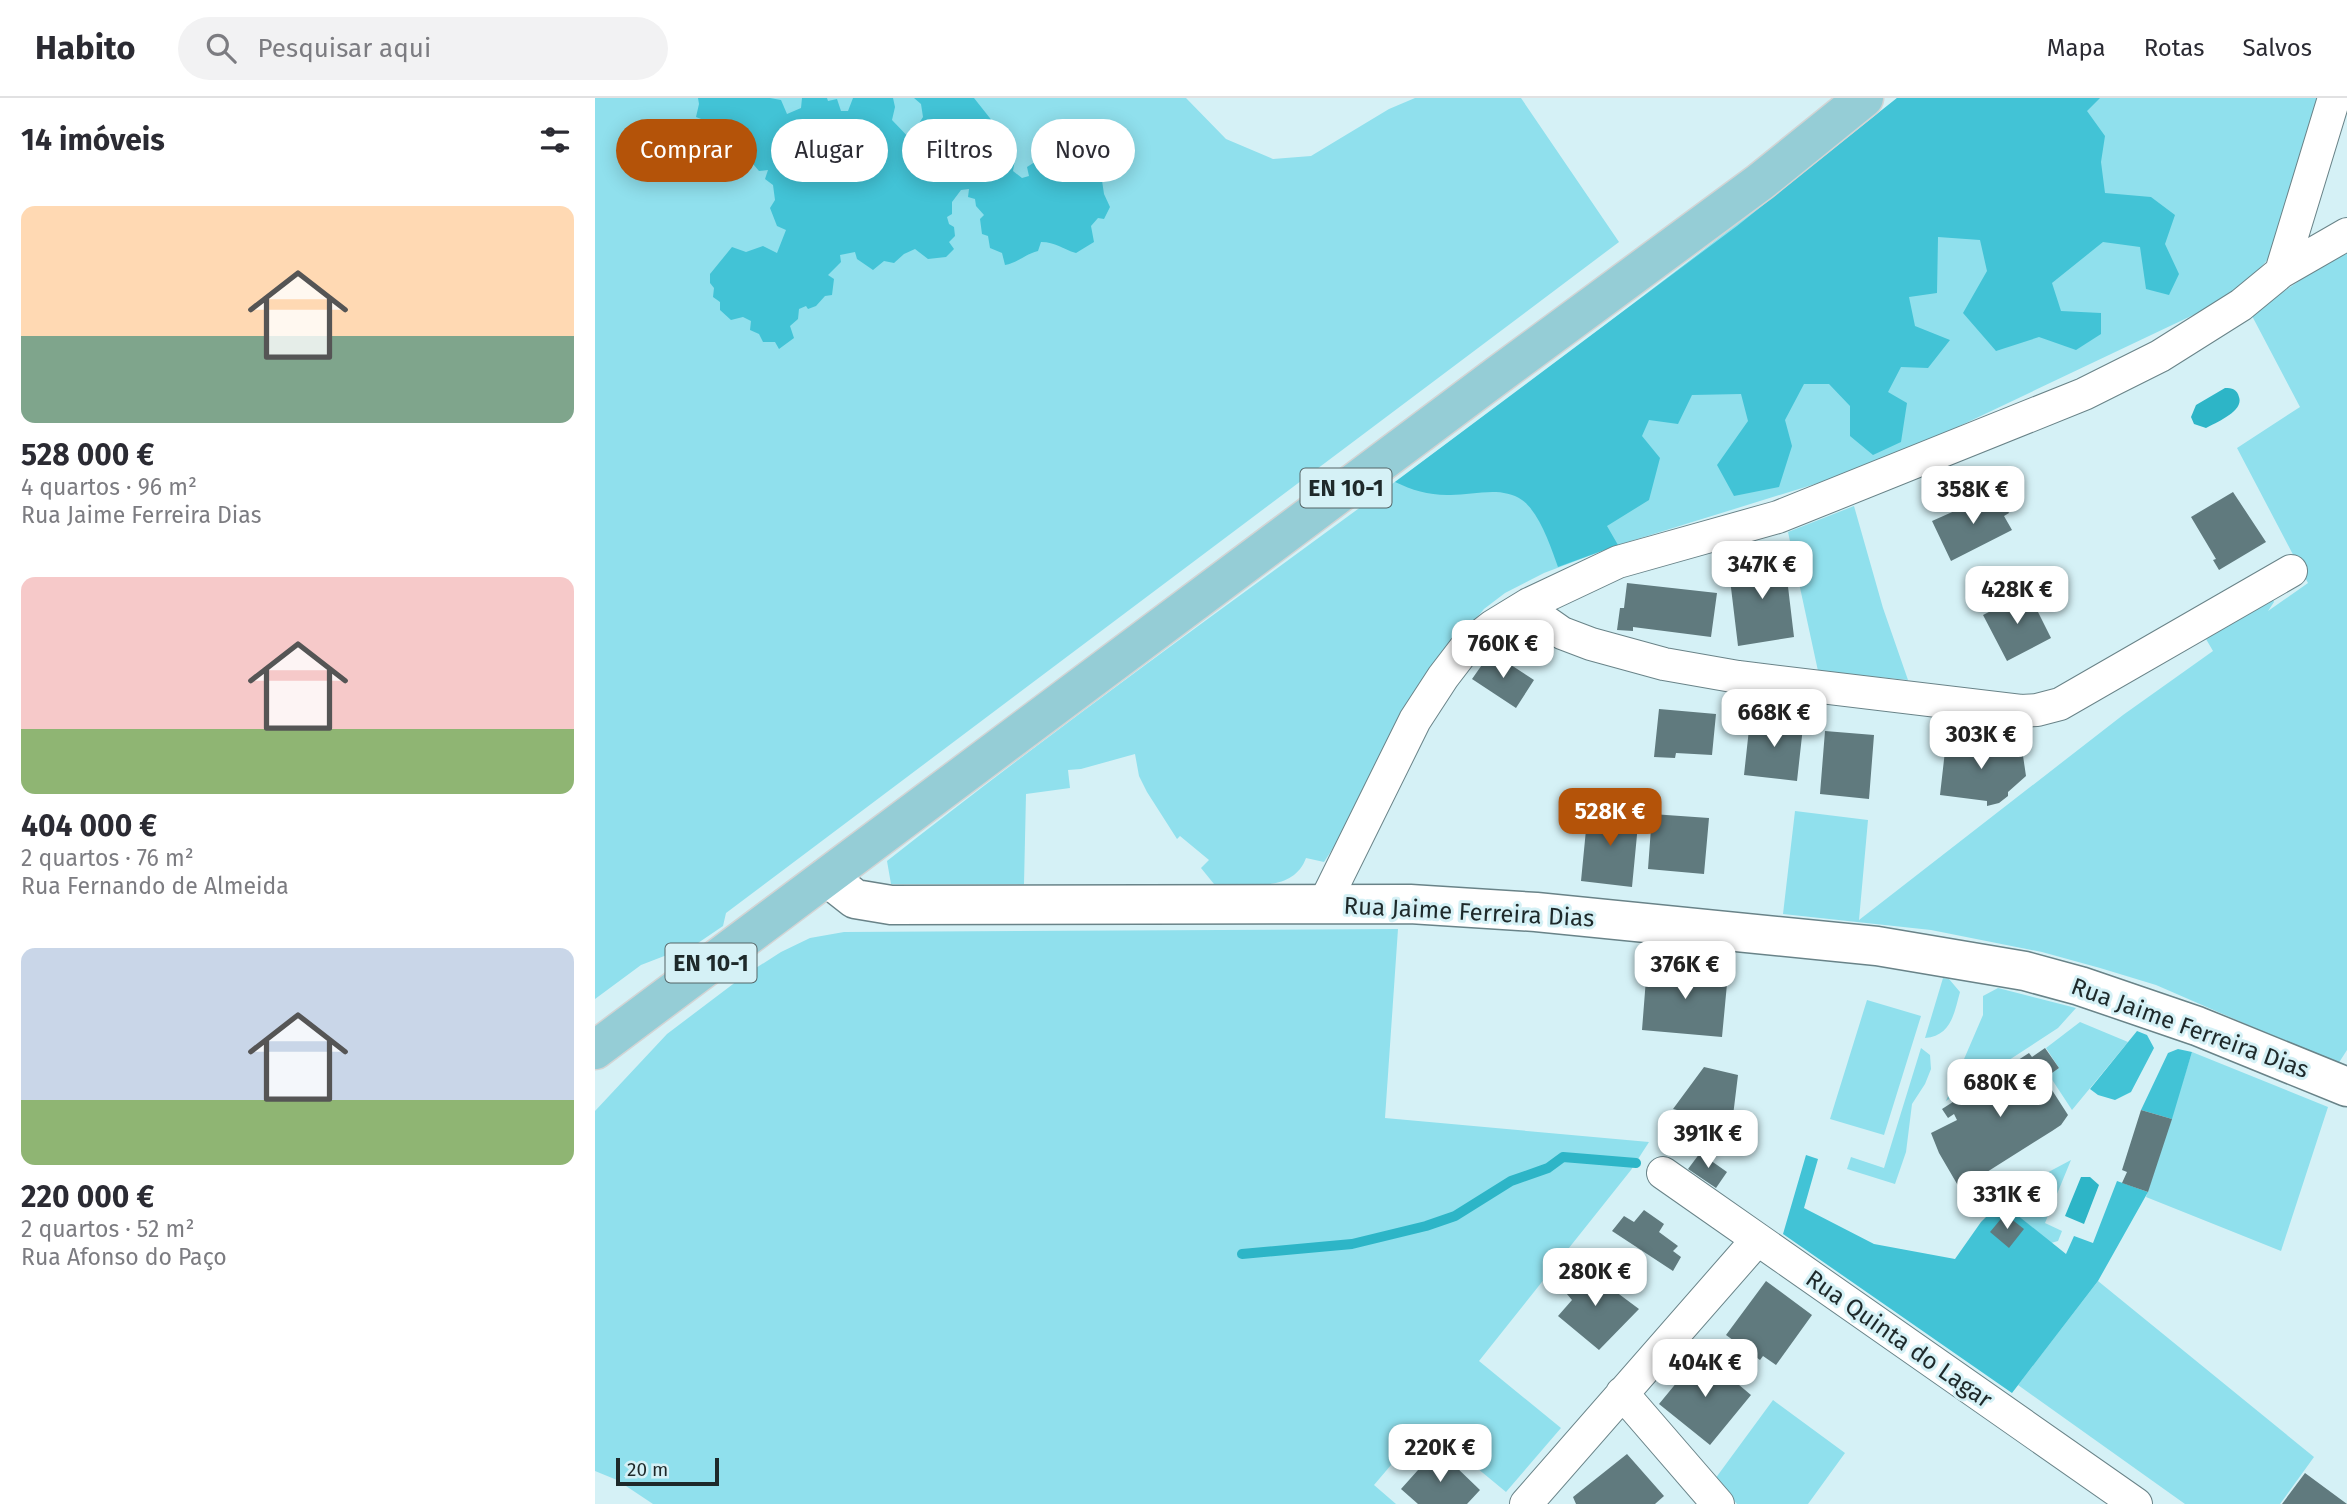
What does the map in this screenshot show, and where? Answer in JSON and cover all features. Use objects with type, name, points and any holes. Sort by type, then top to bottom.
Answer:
[{"type":"main road","name":"EN 10-1","points":[[595,1050],[1760,182],[1864,98]]},
{"type":"street","points":[[2281,272],[2335,98]]},
{"type":"street","points":[[1324,904],[1415,720],[1466,647],[1493,626],[1529,604],[1618,562],[1778,517],[2084,394],[2159,356],[2241,305],[2281,272],[2347,234]]},
{"type":"street","points":[[1529,604],[1542,619],[1562,633],[1664,664],[1738,677],[2021,711],[2060,704],[2291,571]]},
{"type":"street","name":"Rua Jaime Ferreira Dias","points":[[827,877],[855,899],[891,905],[1411,904],[1536,912],[1877,946],[2025,971],[2128,1001],[2347,1087]]},
{"type":"street","name":"Rua Quinta do Lagar","points":[[1663,1173],[2136,1504]]},
{"type":"street","points":[[1526,1504],[1757,1240]]},
{"type":"street","points":[[1622,1393],[1718,1504]]},
{"type":"shaded area","points":[[595,98],[1186,98],[1226,139],[1273,159],[1311,156],[1389,109],[1415,98],[1521,98],[1619,242],[726,913],[723,926],[698,943],[641,965],[595,999]]},
{"type":"shaded area","points":[[698,98],[770,98],[781,100],[787,114],[801,108],[802,98],[827,98],[828,101],[837,99],[841,111],[848,111],[853,98],[893,98],[895,107],[892,120],[902,130],[902,182],[1017,182],[1017,174],[1022,178],[1029,176],[1027,167],[1031,164],[1031,182],[1102,182],[1110,207],[1104,219],[1098,218],[1091,226],[1094,242],[1076,253],[1055,244],[1041,242],[1038,251],[1005,265],[1002,253],[990,248],[988,236],[982,234],[980,219],[984,215],[976,206],[975,199],[968,197],[969,189],[961,190],[952,202],[952,214],[947,217],[949,224],[954,227],[955,236],[949,242],[954,249],[946,257],[928,259],[915,249],[894,263],[884,261],[873,270],[857,259],[855,252],[840,255],[841,262],[828,275],[834,279],[832,295],[825,296],[816,306],[799,309],[798,319],[790,326],[794,338],[779,349],[775,342],[763,342],[759,334],[750,330],[751,321],[743,317],[731,320],[720,310],[720,302],[713,297],[714,288],[710,283],[710,274],[732,247],[746,252],[763,246],[777,253],[786,230],[777,226],[770,208],[775,200],[773,185],[765,179],[768,170],[757,169],[757,119],[701,119],[696,117]]},
{"type":"shaded area","points":[[914,98],[974,98],[991,119],[922,119],[921,104]]},
{"type":"shaded area","points":[[1897,98],[2320,98],[2273,252],[2243,284],[2208,308],[1949,431],[1841,476],[1618,545],[1544,573],[1505,593],[1484,609],[1466,631],[1383,772],[1324,862],[1306,858],[1300,869],[1280,882],[1254,885],[1214,884],[1201,868],[1209,860],[1180,836],[1177,839],[1147,792],[1139,776],[1135,754],[1068,770],[1070,788],[1026,794],[1024,884],[891,884],[887,861],[1074,718],[1583,342]]},
{"type":"shaded area","points":[[1897,98],[2100,98],[2087,111],[2105,136],[2101,162],[2105,193],[2151,197],[2175,215],[2165,244],[2179,274],[2169,295],[2146,289],[2140,247],[2103,242],[2052,283],[2061,311],[2101,313],[2101,334],[2076,350],[2039,337],[1996,351],[1963,313],[1987,271],[1980,240],[1938,237],[1937,293],[1909,297],[1915,326],[1950,340],[1928,368],[1901,367],[1888,392],[1907,403],[1901,442],[1873,455],[1850,436],[1850,406],[1829,384],[1804,384],[1785,420],[1792,446],[1779,487],[1734,496],[1717,465],[1748,421],[1741,394],[1692,395],[1678,424],[1649,420],[1642,436],[1660,458],[1649,500],[1607,526],[1618,545],[1558,567],[1544,531],[1534,513],[1522,500],[1495,492],[1433,494],[1395,482],[1737,226]]},
{"type":"shaded area","points":[[2347,248],[2347,1050],[2338,1064],[2156,985],[2042,952],[1931,930],[1783,914],[1795,811],[1868,820],[1859,920],[2123,715],[2213,651],[2206,639],[2272,597],[2274,602],[2268,611],[2308,583],[2237,448],[2300,407],[2251,314]]},
{"type":"shaded area","points":[[2225,388],[2238,394],[2239,402],[2234,411],[2206,428],[2194,424],[2191,417],[2196,405]]},
{"type":"shaded area","points":[[1854,506],[1883,608],[1908,680],[1818,671],[1788,532]]},
{"type":"shaded area","points":[[1398,929],[1385,1118],[1649,1142],[1631,1170],[1479,1361],[1561,1428],[1506,1492],[1425,1425],[1374,1485],[1396,1504],[653,1504],[617,1480],[595,1471],[595,1111],[667,1034],[745,975],[781,952],[810,938],[844,932]]},
{"type":"shaded area","points":[[1943,978],[1949,979],[1960,992],[1956,1008],[1941,1033],[1925,1038]]},
{"type":"shaded area","points":[[1998,988],[2076,1008],[2058,1028],[1946,1101],[1983,1015],[1983,996]]},
{"type":"shaded area","points":[[1867,1000],[1921,1016],[1884,1135],[1830,1119]]},
{"type":"shaded area","points":[[2080,1022],[2128,1042],[2072,1110],[2049,1075],[2059,1068],[2046,1048]]},
{"type":"shaded area","points":[[2137,1031],[2147,1035],[2154,1048],[2131,1092],[2115,1100],[2098,1095],[2090,1089]]},
{"type":"shaded area","points":[[1921,1048],[1930,1055],[1931,1069],[1912,1104],[1906,1152],[1895,1184],[1847,1169],[1851,1157],[1884,1168]]},
{"type":"shaded area","points":[[2178,1049],[2192,1052],[2172,1119],[2141,1110],[2168,1053]]},
{"type":"shaded area","points":[[2192,1052],[2328,1107],[2281,1251],[2146,1197]]},
{"type":"shaded area","points":[[1806,1155],[1818,1159],[1804,1208],[1874,1244],[1955,1259],[1981,1222],[2001,1202],[2066,1254],[2074,1236],[2093,1243],[2117,1181],[2148,1192],[2098,1281],[2012,1393],[1783,1234]]},
{"type":"shaded area","points":[[2071,1160],[2045,1223],[2062,1231],[2058,1241],[2051,1243],[2001,1202],[2026,1184]]},
{"type":"shaded area","points":[[2081,1177],[2090,1177],[2099,1185],[2084,1224],[2065,1216]]},
{"type":"shaded area","points":[[2098,1281],[2314,1457],[2280,1504],[2185,1504],[2018,1385]]},
{"type":"shaded area","points":[[1773,1400],[1845,1453],[1808,1504],[1737,1504],[1715,1479]]},
{"type":"building","points":[[1998,492],[2009,513],[2004,516],[2012,530],[1951,561],[1932,521]]},
{"type":"building","points":[[2233,492],[2266,542],[2219,570],[2213,560],[2216,559],[2191,517]]},
{"type":"building","points":[[1784,553],[1794,637],[1738,646],[1729,571],[1749,569],[1747,558]]},
{"type":"building","points":[[1627,583],[1717,593],[1711,637],[1633,627],[1633,631],[1617,630],[1620,608],[1624,608]]},
{"type":"building","points":[[2028,592],[2051,638],[2007,661],[1983,615]]},
{"type":"building","points":[[1491,652],[1534,680],[1516,708],[1472,679]]},
{"type":"building","points":[[1659,709],[1716,714],[1712,755],[1676,753],[1675,758],[1654,757]]},
{"type":"building","points":[[1769,713],[1786,715],[1785,724],[1803,727],[1797,781],[1744,775],[1750,720],[1768,723]]},
{"type":"building","points":[[1825,731],[1874,735],[1869,799],[1820,794]]},
{"type":"building","points":[[1960,736],[1982,738],[1981,745],[2022,749],[2026,776],[1999,803],[1987,806],[1987,801],[1940,795],[1946,742],[1959,743]]},
{"type":"building","points":[[1588,809],[1639,814],[1632,887],[1581,881]]},
{"type":"building","points":[[1652,814],[1709,818],[1704,874],[1648,869]]},
{"type":"building","points":[[1647,966],[1728,973],[1722,1037],[1642,1030]]},
{"type":"building","points":[[2045,1048],[2059,1068],[2045,1078],[2048,1081],[2035,1090],[2038,1095],[2050,1087],[2068,1115],[2061,1125],[1960,1189],[1931,1133],[1957,1120],[1954,1114],[1948,1118],[1942,1109],[2029,1053],[2032,1057]]},
{"type":"building","points":[[1704,1067],[1738,1075],[1732,1124],[1673,1109]]},
{"type":"building","points":[[2141,1110],[2172,1119],[2148,1192],[2122,1183],[2127,1172],[2122,1170]]},
{"type":"building","points":[[1700,1153],[1727,1172],[1716,1188],[1688,1169]]},
{"type":"building","points":[[1644,1210],[1664,1224],[1659,1232],[1678,1246],[1673,1251],[1681,1257],[1673,1271],[1612,1231],[1624,1216],[1634,1222]]},
{"type":"building","points":[[2005,1214],[2024,1229],[2009,1248],[1990,1232]]},
{"type":"building","points":[[1580,1265],[1639,1309],[1599,1350],[1558,1316],[1572,1300],[1561,1287]]},
{"type":"building","points":[[1766,1281],[1812,1315],[1776,1365],[1763,1356],[1760,1360],[1726,1335]]},
{"type":"building","points":[[1701,1353],[1751,1395],[1710,1445],[1659,1404]]},
{"type":"building","points":[[1435,1451],[1480,1490],[1467,1504],[1418,1504],[1401,1489]]},
{"type":"building","points":[[1627,1454],[1664,1496],[1655,1504],[1576,1504],[1573,1497]]},
{"type":"building","points":[[2305,1473],[2347,1504],[2282,1504]]},
{"type":"waterway","points":[[1242,1254],[1352,1244],[1426,1226],[1455,1216],[1511,1181],[1548,1168],[1563,1157],[1636,1163]]}]
